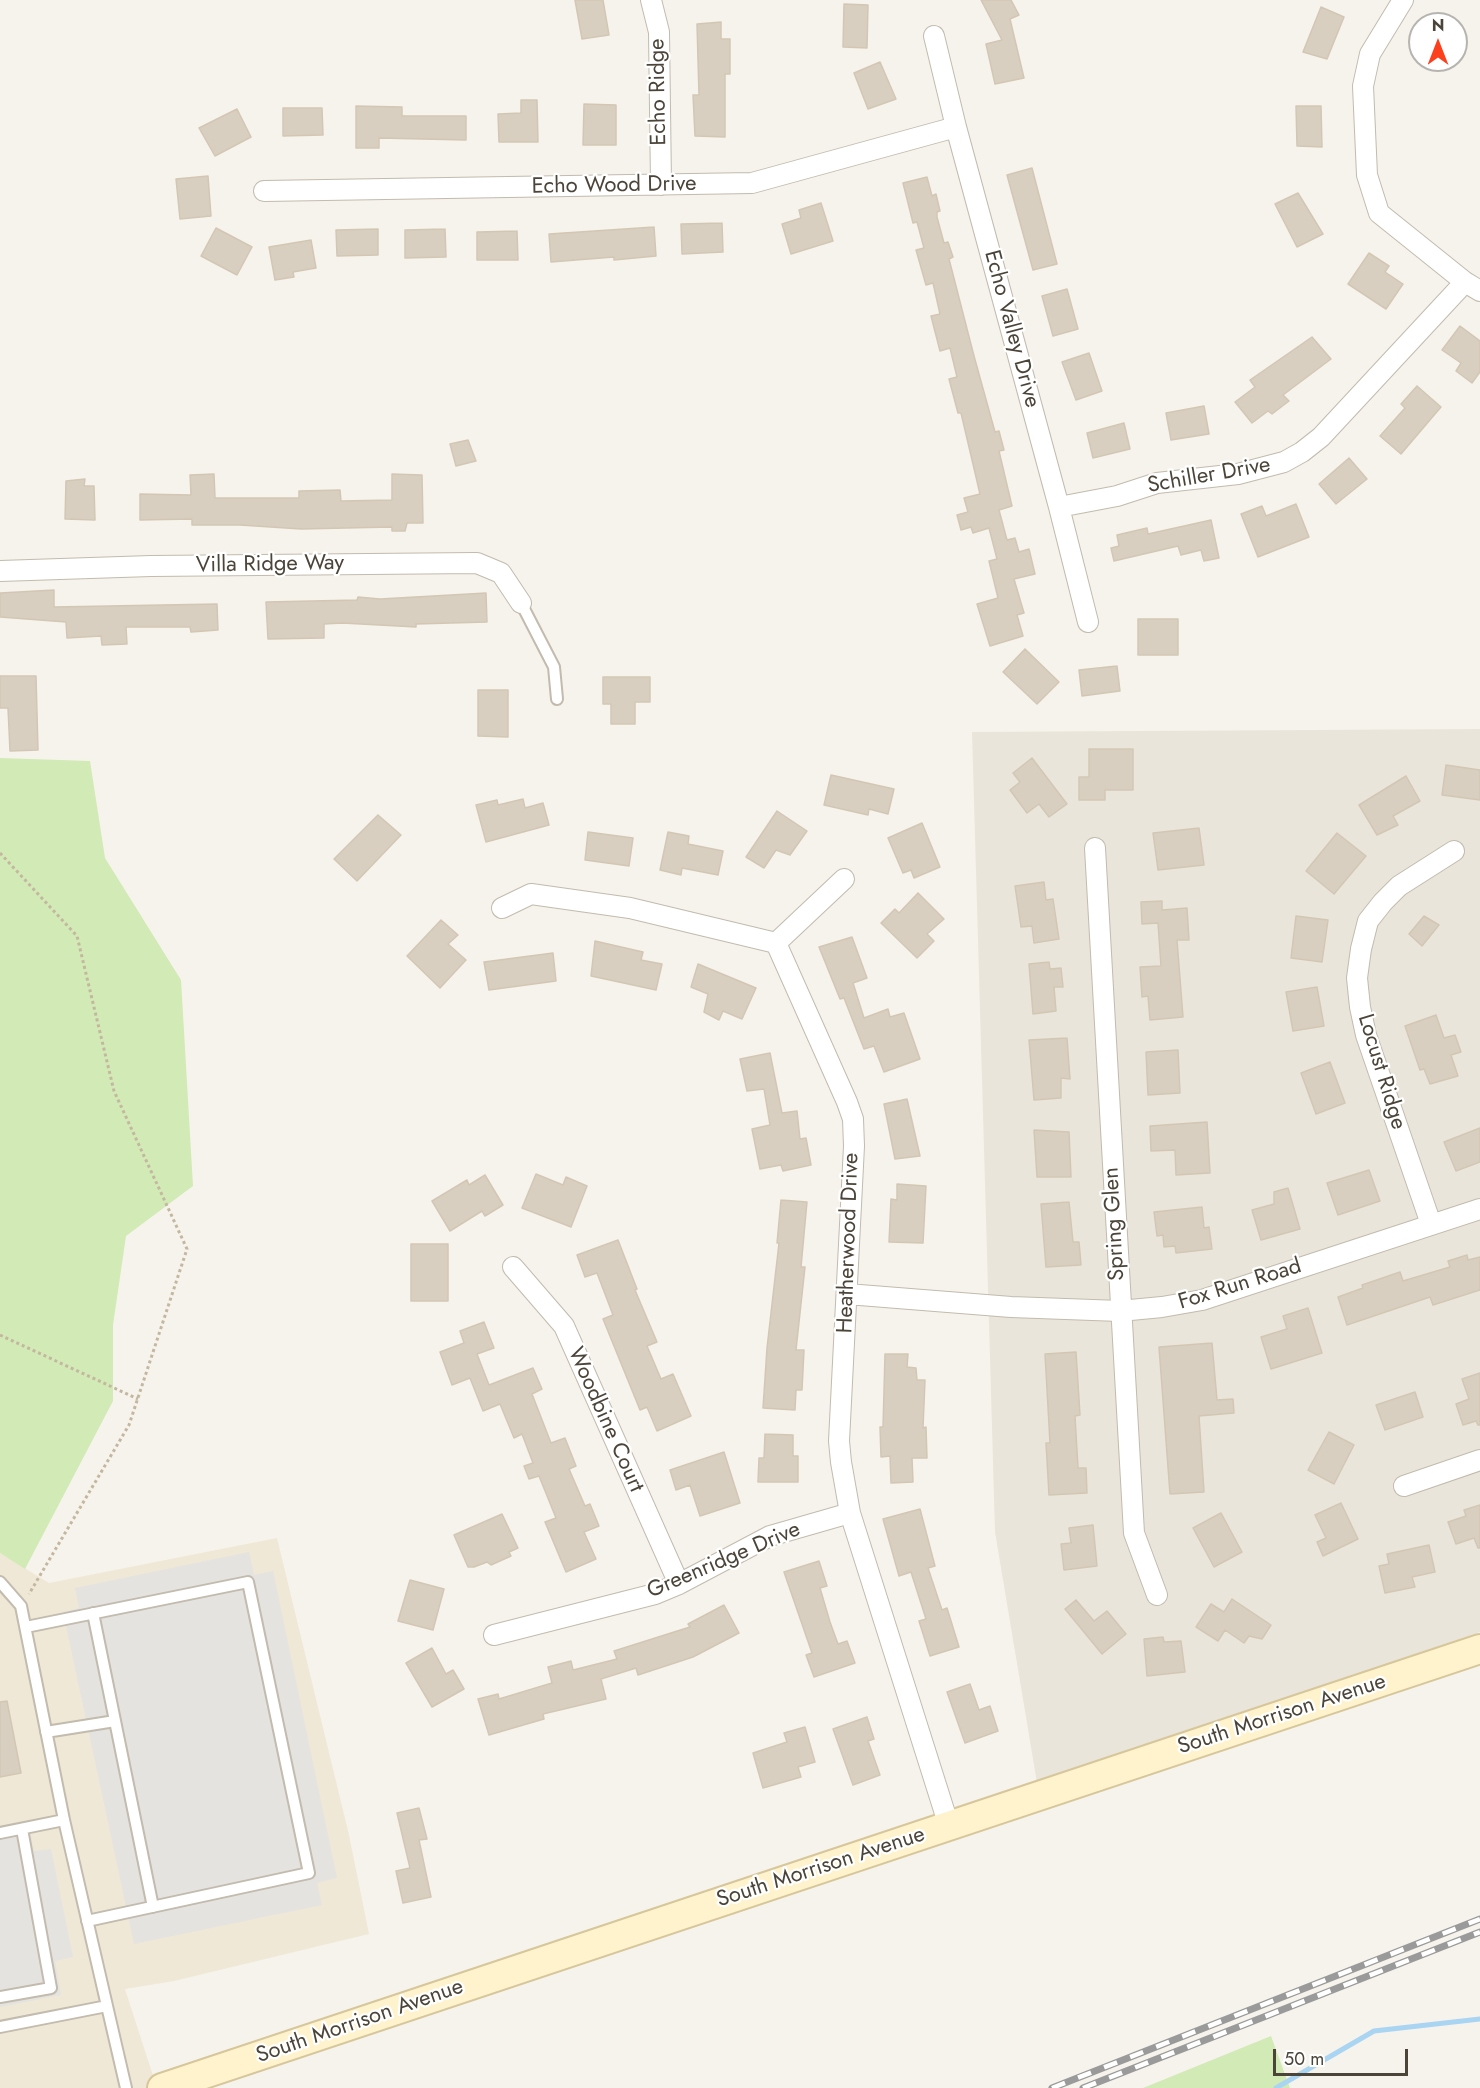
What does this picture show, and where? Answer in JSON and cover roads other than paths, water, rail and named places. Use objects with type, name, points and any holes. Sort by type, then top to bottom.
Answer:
[{"type":"street","name":"Echo Ridge","points":[[651,0],[659,32],[661,185]]},
{"type":"street","points":[[1403,0],[1370,54],[1363,86],[1366,175],[1379,213],[1472,287]]},
{"type":"street","name":"Echo Valley Drive","points":[[934,36],[956,127],[1088,622]]},
{"type":"street","name":"Echo Wood Drive","points":[[264,191],[752,183],[956,127]]},
{"type":"street","name":"Schiller Drive","points":[[1059,507],[1117,496],[1157,483],[1238,474],[1284,462],[1321,437],[1472,287]]},
{"type":"street","name":"Villa Ridge Way","points":[[0,571],[151,566],[477,563],[501,573],[521,603]]},
{"type":"street","name":"Spring Glen","points":[[1095,848],[1134,1533],[1157,1595]]},
{"type":"street","name":"Locust Ridge","points":[[1431,1224],[1366,1035],[1357,978],[1368,921],[1399,886],[1454,850]]},
{"type":"street","points":[[502,908],[531,894],[630,908],[776,943],[844,879]]},
{"type":"street","name":"Heatherwood Drive","points":[[776,943],[853,1119],[854,1146],[840,1441],[841,1462],[850,1513],[949,1826]]},
{"type":"street","name":"Fox Run Road","points":[[848,1294],[1011,1307],[1120,1311],[1161,1307],[1202,1300],[1480,1209]]},
{"type":"street","name":"Woodbine Court","points":[[513,1267],[564,1326],[679,1584]]},
{"type":"street","points":[[1404,1486],[1480,1460]]},
{"type":"street","name":"Greenridge Drive","points":[[494,1635],[655,1594],[679,1584],[770,1536],[850,1513]]},
{"type":"street","name":"South Morrison Avenue","points":[[162,2088],[1480,1649]]},
{"type":"lane","points":[[521,603],[554,667],[556,699]]},
{"type":"lane","points":[[0,1582],[21,1606],[64,1820],[126,2088]]},
{"type":"lane","points":[[26,1627],[248,1582],[309,1873],[87,1921]]},
{"type":"lane","points":[[93,1613],[153,1907]]},
{"type":"lane","points":[[46,1732],[115,1721]]},
{"type":"lane","points":[[0,1833],[64,1820]]},
{"type":"lane","points":[[0,1997],[51,1988],[22,1829]]},
{"type":"lane","points":[[0,2027],[107,2006]]},
{"type":"waterway","points":[[1276,2088],[1374,2031],[1480,2019]]},
{"type":"railway","points":[[1052,2088],[1480,1919]]},
{"type":"railway","points":[[1083,2088],[1480,1932]]}]
